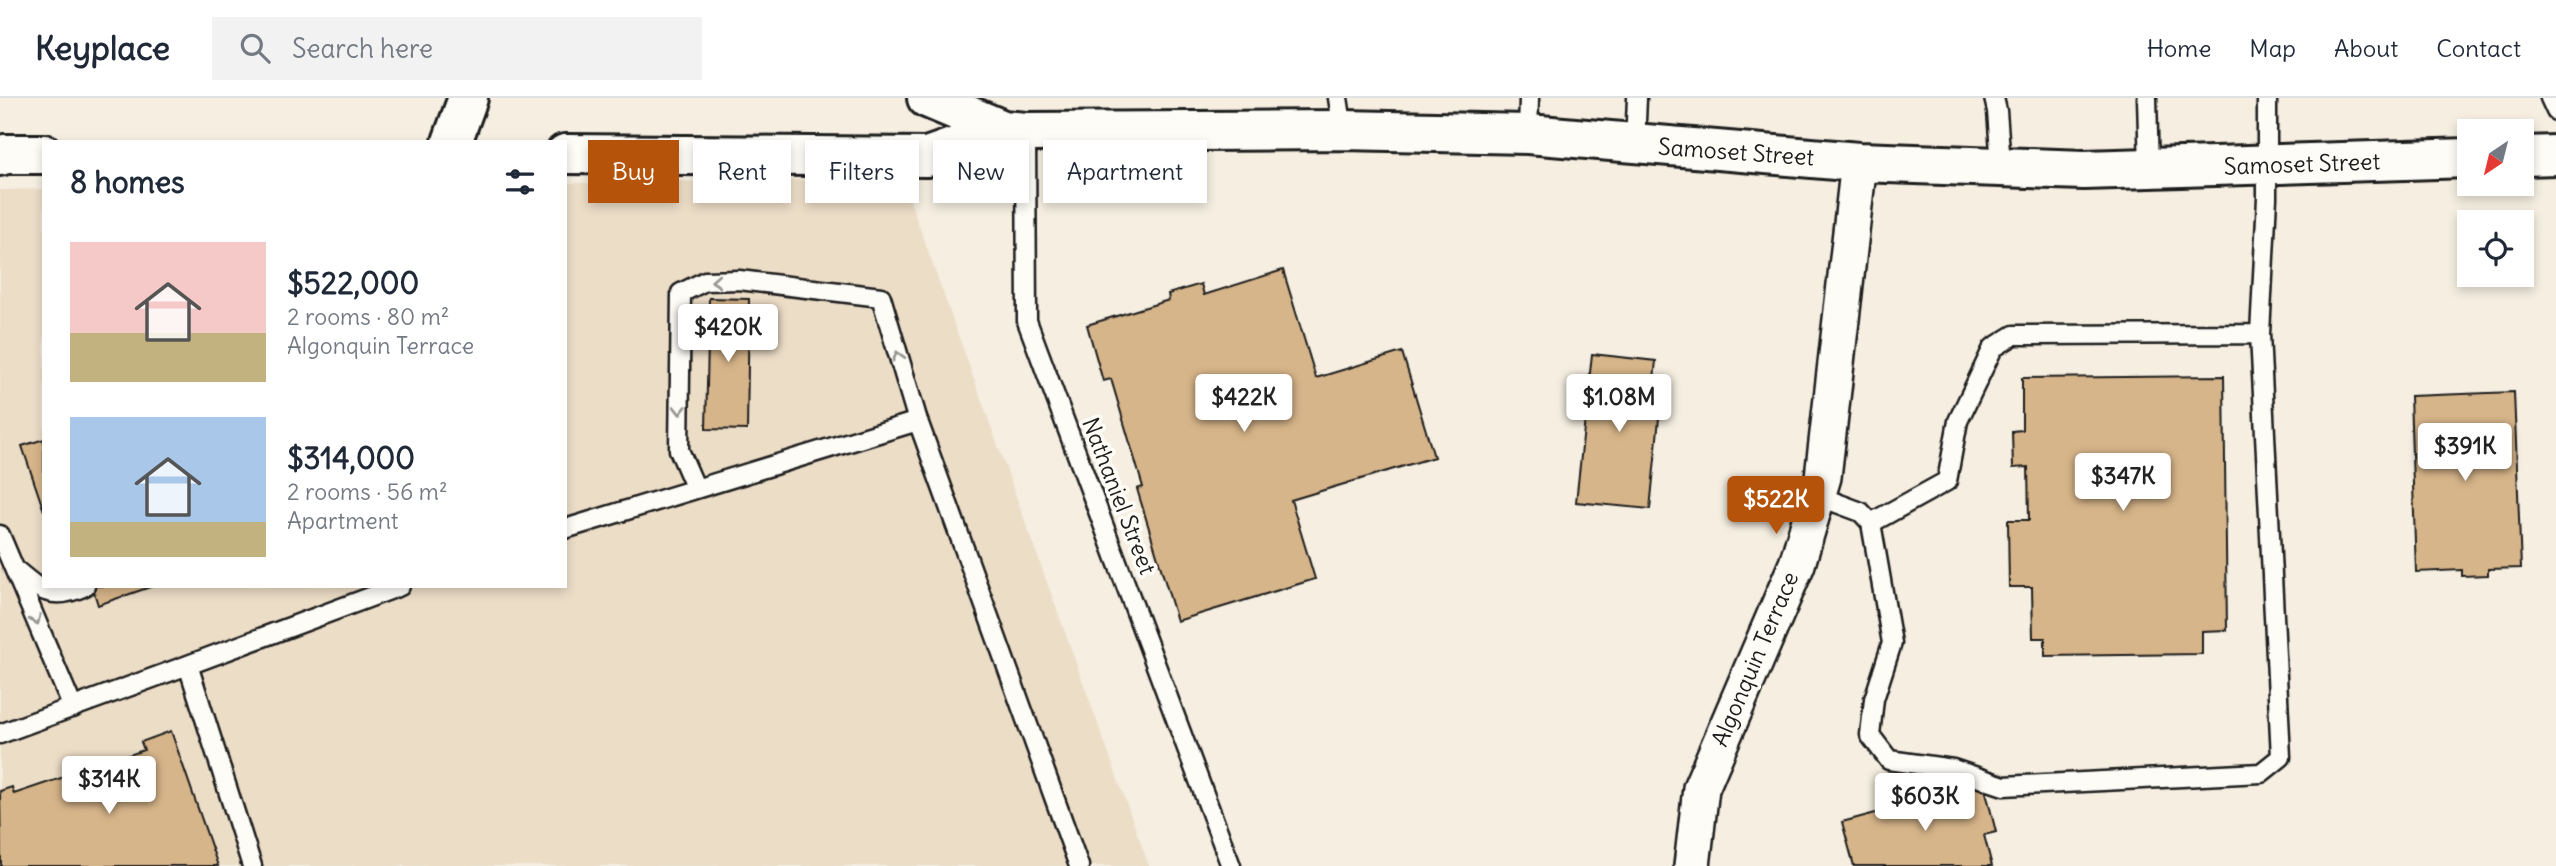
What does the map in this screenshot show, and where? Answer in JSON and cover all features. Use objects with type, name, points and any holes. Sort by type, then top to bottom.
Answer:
[{"type":"highway","points":[[453,140],[468,98]]},
{"type":"highway","name":"Samoset Street","points":[[927,98],[1015,131]]},
{"type":"highway","name":"Samoset Street","points":[[567,154],[927,157],[1015,131],[1340,114],[1528,116],[1635,145],[1859,162],[2084,170],[2457,158]]},
{"type":"highway","points":[[3,155],[42,154]]},
{"type":"highway","points":[[2534,156],[2556,155]]},
{"type":"street","name":"Algonquin Terrace","points":[[1692,866],[1701,788],[1797,564],[1824,477],[1859,162]]},
{"type":"lane","points":[[1635,145],[1637,98]]},
{"type":"lane","points":[[1994,98],[2001,165]]},
{"type":"lane","points":[[2147,98],[2149,169]]},
{"type":"lane","points":[[1818,496],[1861,512],[1871,523],[1892,643],[1874,699],[1870,735],[1889,760],[1953,769],[2004,786],[2261,773],[2281,757],[2260,334],[2267,98]]},
{"type":"lane","points":[[2550,98],[2556,111]]},
{"type":"lane","name":"Nathaniel Street","points":[[1015,131],[1027,321],[1231,866]]},
{"type":"lane","points":[[696,489],[679,450],[681,293],[705,281],[739,280],[881,297],[918,421],[1079,866]]},
{"type":"lane","points":[[1871,523],[1947,481],[1958,421],[1993,348],[2014,335],[2260,334]]},
{"type":"lane","points":[[567,527],[918,421]]},
{"type":"lane","points":[[0,535],[73,708]]},
{"type":"lane","points":[[14,569],[38,589],[57,595],[79,588]]},
{"type":"lane","points":[[0,734],[395,588]]},
{"type":"lane","points":[[188,665],[252,866]]},
{"type":"shaded area","points":[[791,180],[805,180],[805,203],[911,203],[1149,866],[0,866],[0,190],[42,189],[42,588],[567,588],[567,183],[588,183],[588,203],[679,203],[679,182],[693,181],[693,203],[791,203]]},
{"type":"building","points":[[1283,270],[1316,378],[1402,352],[1434,457],[1291,500],[1315,579],[1177,621],[1137,489],[1143,487],[1111,379],[1103,381],[1087,325],[1169,300],[1168,294],[1201,284],[1204,295]]},
{"type":"building","points":[[709,298],[749,299],[747,430],[706,429]]},
{"type":"building","points":[[1592,354],[1656,361],[1651,407],[1660,408],[1650,509],[1576,502]]},
{"type":"building","points":[[2224,376],[2227,630],[2202,631],[2202,654],[2045,656],[2045,638],[2033,638],[2032,587],[2009,587],[2008,520],[2029,520],[2028,467],[2013,468],[2012,431],[2022,430],[2022,378]]},
{"type":"building","points":[[2514,392],[2521,568],[2488,569],[2488,575],[2462,576],[2462,570],[2416,572],[2410,396]]},
{"type":"building","points":[[42,440],[42,505],[22,446]]},
{"type":"building","points":[[93,588],[147,588],[98,605]]},
{"type":"building","points":[[171,731],[218,866],[1,866],[0,791],[12,787],[14,794],[144,750],[141,742]]},
{"type":"building","points":[[1984,784],[1996,832],[1984,835],[1992,866],[1854,866],[1842,822]]}]
